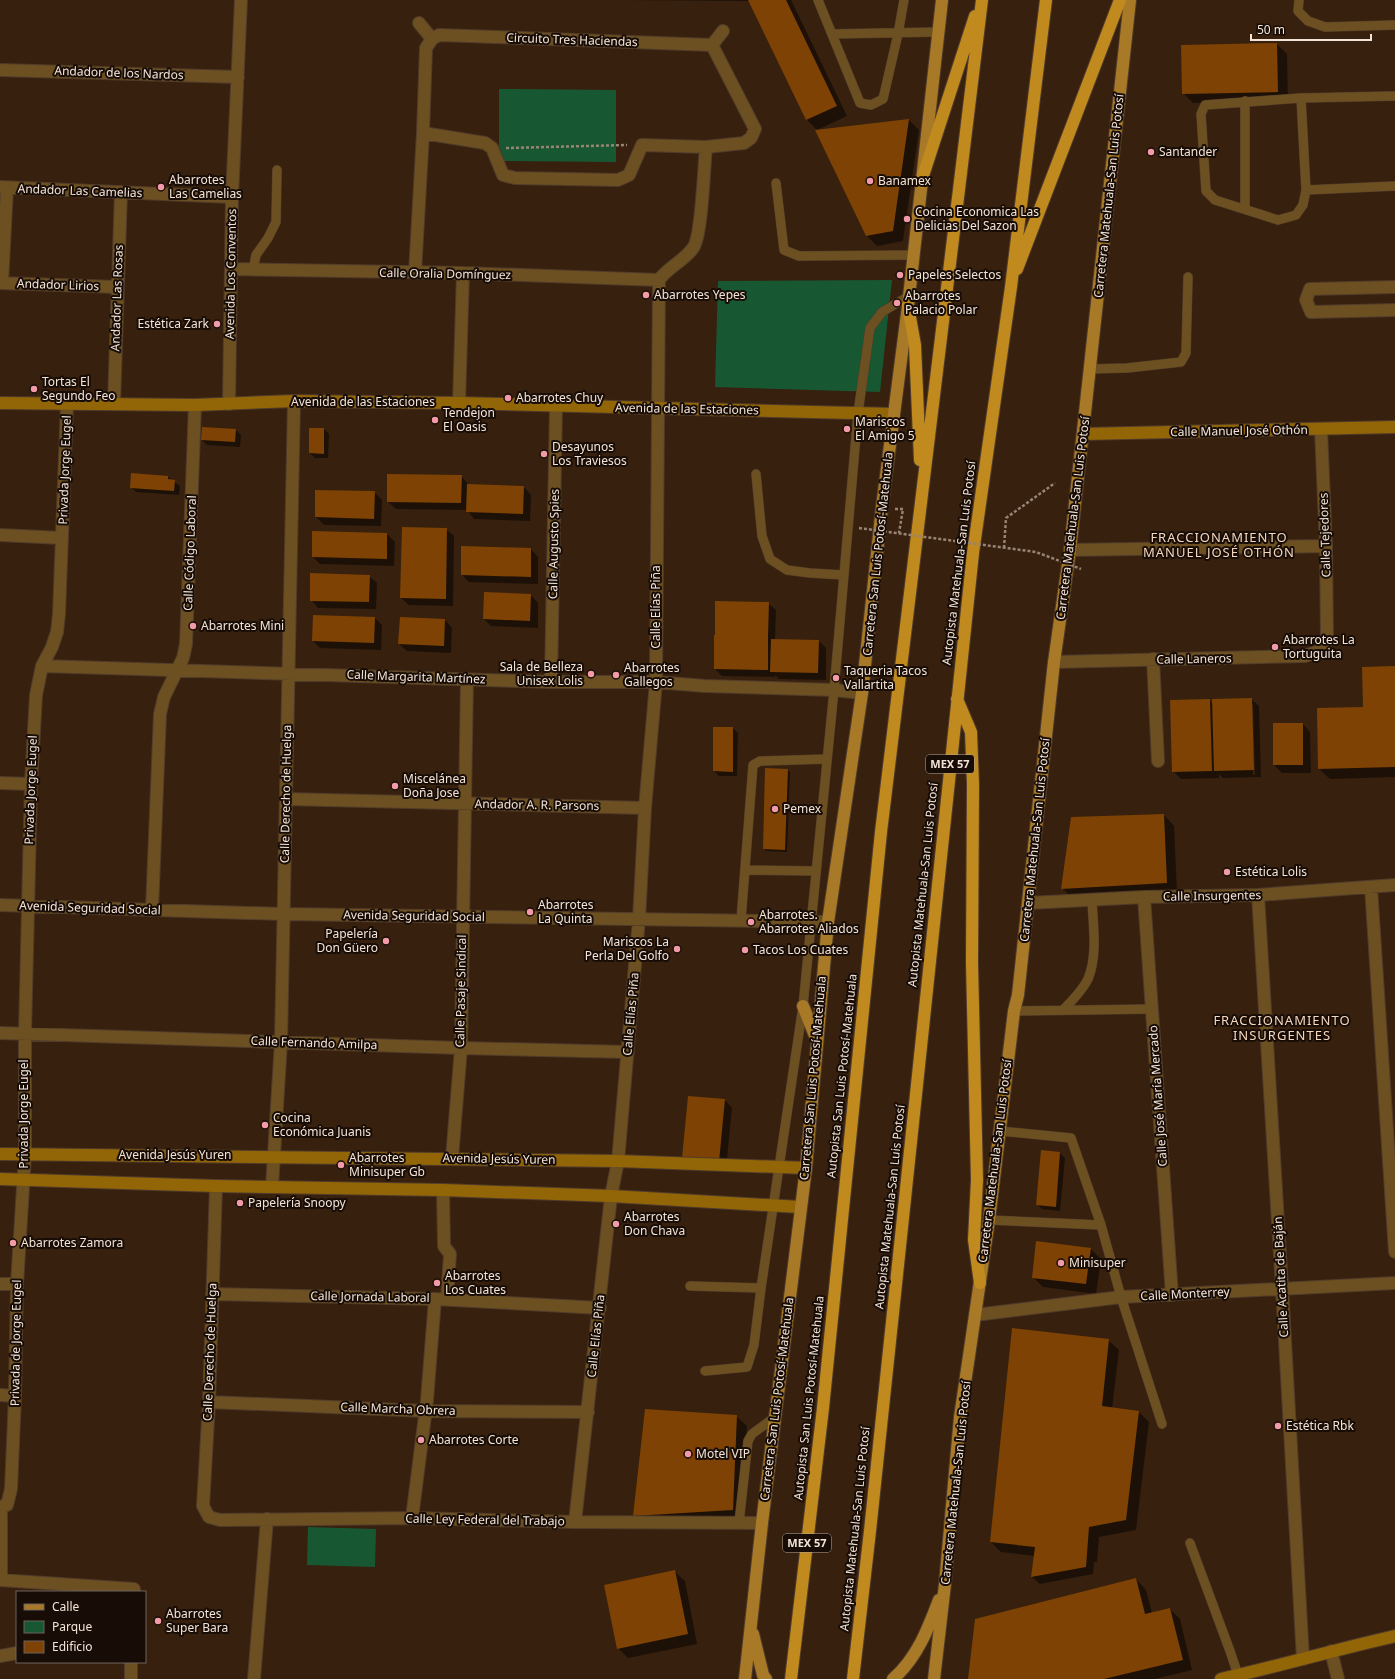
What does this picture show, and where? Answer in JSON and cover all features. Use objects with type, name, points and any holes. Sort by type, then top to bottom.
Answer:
[{"type":"highway","points":[[921,182],[981,0]]},
{"type":"highway","name":"Autopista San Luis Potosí-Matehuala","points":[[792,1679],[823,1408],[881,832],[981,0]]},
{"type":"highway","name":"Autopista Matehuala-San Luis Potosí","points":[[853,1679],[870,1531],[973,553],[1010,287],[1046,0]]},
{"type":"highway","points":[[1010,287],[1120,0]]},
{"type":"highway","points":[[908,301],[915,345],[922,493]]},
{"type":"highway","points":[[957,699],[971,732],[973,784],[972,963],[977,1180],[974,1240],[980,1283]]},
{"type":"main road","name":"Carretera San Luis Potosí-Matehuala","points":[[745,1679],[762,1523],[806,1168],[828,922],[862,693],[942,0]]},
{"type":"main road","name":"Carretera Matehuala-San Luis Potosí","points":[[934,1679],[946,1584],[960,1418],[989,1220],[1014,1011],[1018,995],[1054,662],[1070,550],[1130,0]]},
{"type":"main road","points":[[802,1006],[817,1040]]},
{"type":"main road","points":[[893,1679],[904,1669],[917,1651],[946,1584]]},
{"type":"main road","points":[[750,1625],[763,1675],[766,1679]]},
{"type":"street","name":"Avenida Los Conventos","points":[[229,404],[232,197],[241,0]]},
{"type":"street","points":[[415,273],[426,48],[432,39],[419,23]]},
{"type":"street","points":[[423,133],[485,143],[492,148],[503,175],[514,178],[618,180],[629,175],[642,145],[706,147],[744,143],[751,138],[754,129],[712,45],[723,31]]},
{"type":"street","name":"Circuito Tres Haciendas","points":[[432,39],[439,35],[712,45]]},
{"type":"street","name":"Andador de los Nardos","points":[[0,70],[238,77]]},
{"type":"street","points":[[658,408],[659,280],[664,273],[694,248],[699,233],[706,147]]},
{"type":"street","points":[[1,283],[3,187]]},
{"type":"street","name":"Andador Las Camelias","points":[[3,187],[232,197]]},
{"type":"street","name":"Andador Las Rosas","points":[[114,404],[121,192]]},
{"type":"street","name":"Calle Oralia Domínguez","points":[[232,269],[463,273],[659,280]]},
{"type":"street","points":[[459,403],[463,273]]},
{"type":"street","name":"Andador Lirios","points":[[1,283],[117,287]]},
{"type":"street","points":[[1395,287],[1310,289],[1306,300],[1311,312],[1395,310]]},
{"type":"street","name":"Avenida de las Estaciones","points":[[0,403],[195,406],[294,401],[459,403],[894,414]]},
{"type":"street","name":"Calle Derecho de Huelga","points":[[272,1187],[281,1042],[294,401]]},
{"type":"street","name":"Privada Jorge Eugel","points":[[24,1180],[25,1033],[31,784],[36,695],[42,666],[52,647],[57,632],[59,614],[66,405]]},
{"type":"street","name":"Calle Código Laboral","points":[[152,910],[160,714],[164,697],[183,658],[187,630],[195,406]]},
{"type":"street","name":"Calle Augusto Spies","points":[[551,682],[556,406]]},
{"type":"street","name":"Calle Elías Piña","points":[[575,1522],[600,1308],[611,1196],[618,1161],[639,919],[645,808],[656,682],[658,408]]},
{"type":"street","name":"Calle Manuel José Othón","points":[[1083,434],[1322,430],[1395,427]]},
{"type":"street","name":"Calle Tejedores","points":[[1322,430],[1328,641]]},
{"type":"street","points":[[0,535],[62,538]]},
{"type":"street","points":[[1070,550],[1326,546]]},
{"type":"street","name":"Calle Laneros","points":[[1054,662],[1305,656],[1319,651],[1328,641]]},
{"type":"street","points":[[1153,660],[1158,761]]},
{"type":"street","name":"Calle Margarita Martínez","points":[[42,666],[551,682],[656,682],[705,686],[834,690],[862,693]]},
{"type":"street","name":"Calle Pasaje Sindical","points":[[452,1158],[461,1048],[467,679]]},
{"type":"street","points":[[0,783],[31,784]]},
{"type":"street","name":"Andador A. R. Parsons","points":[[286,799],[645,808]]},
{"type":"street","name":"Calle Insurgentes","points":[[1029,903],[1144,897],[1258,895],[1395,886]]},
{"type":"street","points":[[1371,887],[1395,1252]]},
{"type":"street","name":"Calle Acatita de Baján","points":[[1258,895],[1303,1659]]},
{"type":"street","name":"Calle José María Mercado","points":[[1144,897],[1172,1294]]},
{"type":"street","name":"Avenida Seguridad Social","points":[[0,905],[283,914],[828,922]]},
{"type":"street","name":"Calle Fernando Amilpa","points":[[0,1033],[628,1052]]},
{"type":"street","name":"Avenida Jesús Yuren","points":[[0,1154],[452,1158],[618,1161],[806,1168]]},
{"type":"street","points":[[0,1179],[216,1186],[443,1190],[611,1196],[800,1207]]},
{"type":"street","name":"Privada de Jorge Eugel","points":[[2,1506],[11,1489],[15,1396],[16,1284],[24,1180]]},
{"type":"street","name":"Calle Derecho de Huelga","points":[[209,1517],[203,1506],[209,1402],[216,1186]]},
{"type":"street","points":[[443,1190],[444,1246],[450,1254],[447,1300]]},
{"type":"street","name":"Calle Monterrey","points":[[975,1315],[1121,1297],[1395,1282]]},
{"type":"street","points":[[0,1284],[16,1284]]},
{"type":"street","name":"Calle Jornada Laboral","points":[[212,1294],[435,1299],[600,1308]]},
{"type":"street","points":[[412,1518],[426,1411],[435,1299]]},
{"type":"street","points":[[0,1395],[15,1396]]},
{"type":"street","name":"Calle Marcha Obrera","points":[[209,1402],[426,1411],[588,1412]]},
{"type":"street","points":[[2,1506],[1,1580],[52,1588],[134,1591]]},
{"type":"street","name":"Calle Ley Federal del Trabajo","points":[[209,1517],[220,1520],[412,1518],[575,1522],[762,1523]]},
{"type":"street","points":[[254,1679],[267,1519]]},
{"type":"street","points":[[1228,1678],[1395,1636]]},
{"type":"street","points":[[1331,1651],[1338,1679]]},
{"type":"street","points":[[0,1656],[16,1653]]},
{"type":"street","points":[[131,1663],[131,1679]]},
{"type":"lane","points":[[818,0],[860,103],[872,105],[883,99],[904,0]]},
{"type":"lane","points":[[1299,0],[1298,11],[1308,21],[1325,27],[1395,25]]},
{"type":"lane","points":[[832,34],[898,34],[938,32]]},
{"type":"lane","points":[[1301,98],[1306,190],[1303,205],[1296,215],[1278,220],[1215,200],[1206,191],[1201,114],[1205,105],[1301,98],[1395,96]]},
{"type":"lane","points":[[1245,101],[1245,209]]},
{"type":"lane","points":[[253,270],[256,255],[268,238],[276,222],[277,170]]},
{"type":"lane","points":[[776,182],[784,250],[799,256],[913,255]]},
{"type":"lane","points":[[1306,190],[1395,186]]},
{"type":"lane","points":[[1090,370],[1127,368],[1181,362],[1186,353],[1188,277]]},
{"type":"lane","points":[[705,1371],[746,1366],[754,1345],[802,1006],[834,690],[858,413],[870,328],[882,312],[908,301]]},
{"type":"lane","points":[[756,474],[762,536],[770,559],[787,570],[844,575]]},
{"type":"lane","points":[[741,920],[753,766],[760,762],[827,759]]},
{"type":"lane","points":[[745,870],[816,871]]},
{"type":"lane","points":[[1063,1010],[1076,997],[1088,979],[1094,958],[1092,900]]},
{"type":"lane","points":[[1014,1011],[1152,1009]]},
{"type":"lane","points":[[1000,1131],[1071,1138],[1101,1225],[1121,1297],[1162,1424]]},
{"type":"lane","points":[[989,1220],[1101,1225]]},
{"type":"lane","points":[[690,1286],[761,1288]]},
{"type":"lane","points":[[739,1523],[748,1441],[752,1434],[775,1417]]},
{"type":"lane","points":[[1190,1543],[1230,1651],[1228,1678]]},
{"type":"path","points":[[492,148],[642,145]]},
{"type":"path","points":[[1004,548],[1006,518],[1054,483]]},
{"type":"path","points":[[899,533],[902,509]]},
{"type":"path","points":[[858,528],[1036,552],[1081,569]]},
{"type":"green space","points":[[499,89],[616,90],[616,162],[499,161]]},
{"type":"green space","points":[[892,280],[880,392],[715,387],[718,281]]},
{"type":"green space","points":[[308,1527],[376,1529],[375,1567],[307,1565]]},
{"type":"building","points":[[748,0],[786,0],[837,106],[806,120]]},
{"type":"building","points":[[1277,43],[1278,92],[1182,94],[1181,45]]},
{"type":"building","name":"Banamex","points":[[909,119],[893,231],[866,236],[815,130]]},
{"type":"building","points":[[202,427],[236,429],[235,442],[201,440]]},
{"type":"building","points":[[309,428],[324,428],[324,454],[309,453]]},
{"type":"building","points":[[131,473],[168,476],[168,479],[175,480],[174,491],[130,488]]},
{"type":"building","points":[[387,474],[462,475],[461,503],[387,502]]},
{"type":"building","points":[[467,484],[524,486],[523,514],[466,512]]},
{"type":"building","points":[[315,490],[375,491],[374,519],[315,517]]},
{"type":"building","points":[[402,527],[447,528],[446,599],[400,598]]},
{"type":"building","points":[[312,531],[387,533],[387,559],[312,557]]},
{"type":"building","points":[[461,546],[531,548],[531,577],[461,575]]},
{"type":"building","points":[[310,573],[370,575],[369,602],[310,601]]},
{"type":"building","points":[[484,592],[531,594],[530,621],[483,619]]},
{"type":"building","points":[[715,601],[769,602],[768,636],[715,635]]},
{"type":"building","points":[[313,615],[375,617],[374,643],[312,641]]},
{"type":"building","points":[[400,617],[445,619],[444,646],[398,644]]},
{"type":"building","points":[[714,635],[768,636],[768,670],[714,669]]},
{"type":"building","points":[[771,639],[819,640],[818,673],[770,672]]},
{"type":"building","points":[[1395,666],[1395,767],[1318,769],[1317,708],[1363,707],[1362,667]]},
{"type":"building","points":[[1252,698],[1254,770],[1214,771],[1212,699]]},
{"type":"building","points":[[1210,699],[1212,771],[1172,772],[1170,700]]},
{"type":"building","points":[[1273,723],[1303,723],[1303,765],[1273,765]]},
{"type":"building","points":[[713,727],[733,727],[733,772],[713,771]]},
{"type":"building","name":"Pemex","points":[[765,768],[788,769],[785,850],[763,849]]},
{"type":"building","points":[[1164,814],[1167,883],[1061,889],[1071,817]]},
{"type":"building","points":[[688,1096],[725,1099],[719,1162],[682,1158]]},
{"type":"building","points":[[1041,1150],[1060,1152],[1056,1207],[1036,1205]]},
{"type":"building","name":"Minisuper","points":[[1036,1241],[1091,1248],[1086,1284],[1032,1278]]},
{"type":"building","points":[[1012,1328],[1109,1339],[1102,1406],[1139,1411],[1126,1520],[1089,1527],[1086,1567],[1031,1577],[1035,1547],[990,1542]]},
{"type":"building","name":"Motel VIP","points":[[645,1409],[737,1415],[733,1510],[633,1516]]},
{"type":"building","points":[[675,1570],[688,1634],[617,1649],[604,1585]]},
{"type":"building","points":[[1136,1578],[1145,1614],[1170,1608],[1183,1660],[1104,1679],[968,1679],[975,1619]]},
{"type":"place","name":"Santander","points":[[1151,152]]},
{"type":"place","name":"Banamex","points":[[870,181]]},
{"type":"place","name":"Abarrotes Las Camelias","points":[[161,187]]},
{"type":"place","name":"Cocina Economica Las Delicias Del Sazon","points":[[907,219]]},
{"type":"place","name":"Papeles Selectos","points":[[900,275]]},
{"type":"place","name":"Abarrotes Yepes","points":[[646,295]]},
{"type":"place","name":"Abarrotes Palacio Polar","points":[[897,303]]},
{"type":"place","name":"Estética Zark","points":[[217,324]]},
{"type":"place","name":"Tortas El Segundo Feo","points":[[34,389]]},
{"type":"place","name":"Abarrotes Chuy","points":[[508,398]]},
{"type":"place","name":"Tendejon El Oasis","points":[[435,420]]},
{"type":"place","name":"Mariscos El Amigo 5","points":[[847,429]]},
{"type":"place","name":"Desayunos Los Traviesos","points":[[544,454]]},
{"type":"place","name":"Abarrotes Mini","points":[[193,626]]},
{"type":"place","name":"Abarrotes La Tortuguita","points":[[1275,647]]},
{"type":"place","name":"Sala de Belleza Unisex Lolis","points":[[591,674]]},
{"type":"place","name":"Abarrotes Gallegos","points":[[616,675]]},
{"type":"place","name":"Taqueria Tacos Vallartita","points":[[836,678]]},
{"type":"place","name":"Miscelánea Doña Jose","points":[[395,786]]},
{"type":"place","name":"Pemex","points":[[775,809]]},
{"type":"place","name":"Estética Lolis","points":[[1227,872]]},
{"type":"place","name":"Abarrotes La Quinta","points":[[530,912]]},
{"type":"place","name":"Abarrotes. Abarrotes Aliados","points":[[751,922]]},
{"type":"place","name":"Papelería Don Güero","points":[[386,941]]},
{"type":"place","name":"Mariscos La Perla Del Golfo","points":[[677,949]]},
{"type":"place","name":"Tacos Los Cuates","points":[[745,950]]},
{"type":"place","name":"Cocina Económica Juanis","points":[[265,1125]]},
{"type":"place","name":"Abarrotes Minisuper Gb","points":[[341,1165]]},
{"type":"place","name":"Papelería Snoopy","points":[[240,1203]]},
{"type":"place","name":"Abarrotes Don Chava","points":[[616,1224]]},
{"type":"place","name":"Abarrotes Zamora","points":[[13,1243]]},
{"type":"place","name":"Minisuper","points":[[1061,1263]]},
{"type":"place","name":"Abarrotes Los Cuates","points":[[437,1283]]},
{"type":"place","name":"Estética Rbk","points":[[1278,1426]]},
{"type":"place","name":"Abarrotes Corte","points":[[421,1440]]},
{"type":"place","name":"Motel VIP","points":[[688,1454]]},
{"type":"place","name":"Abarrotes Super Bara","points":[[158,1621]]},
{"type":"district","name":"FRACCIONAMIENTO MANUEL JOSÉ OTHÓN","points":[[1219,544]]},
{"type":"district","name":"FRACCIONAMIENTO INSURGENTES","points":[[1282,1028]]}]
